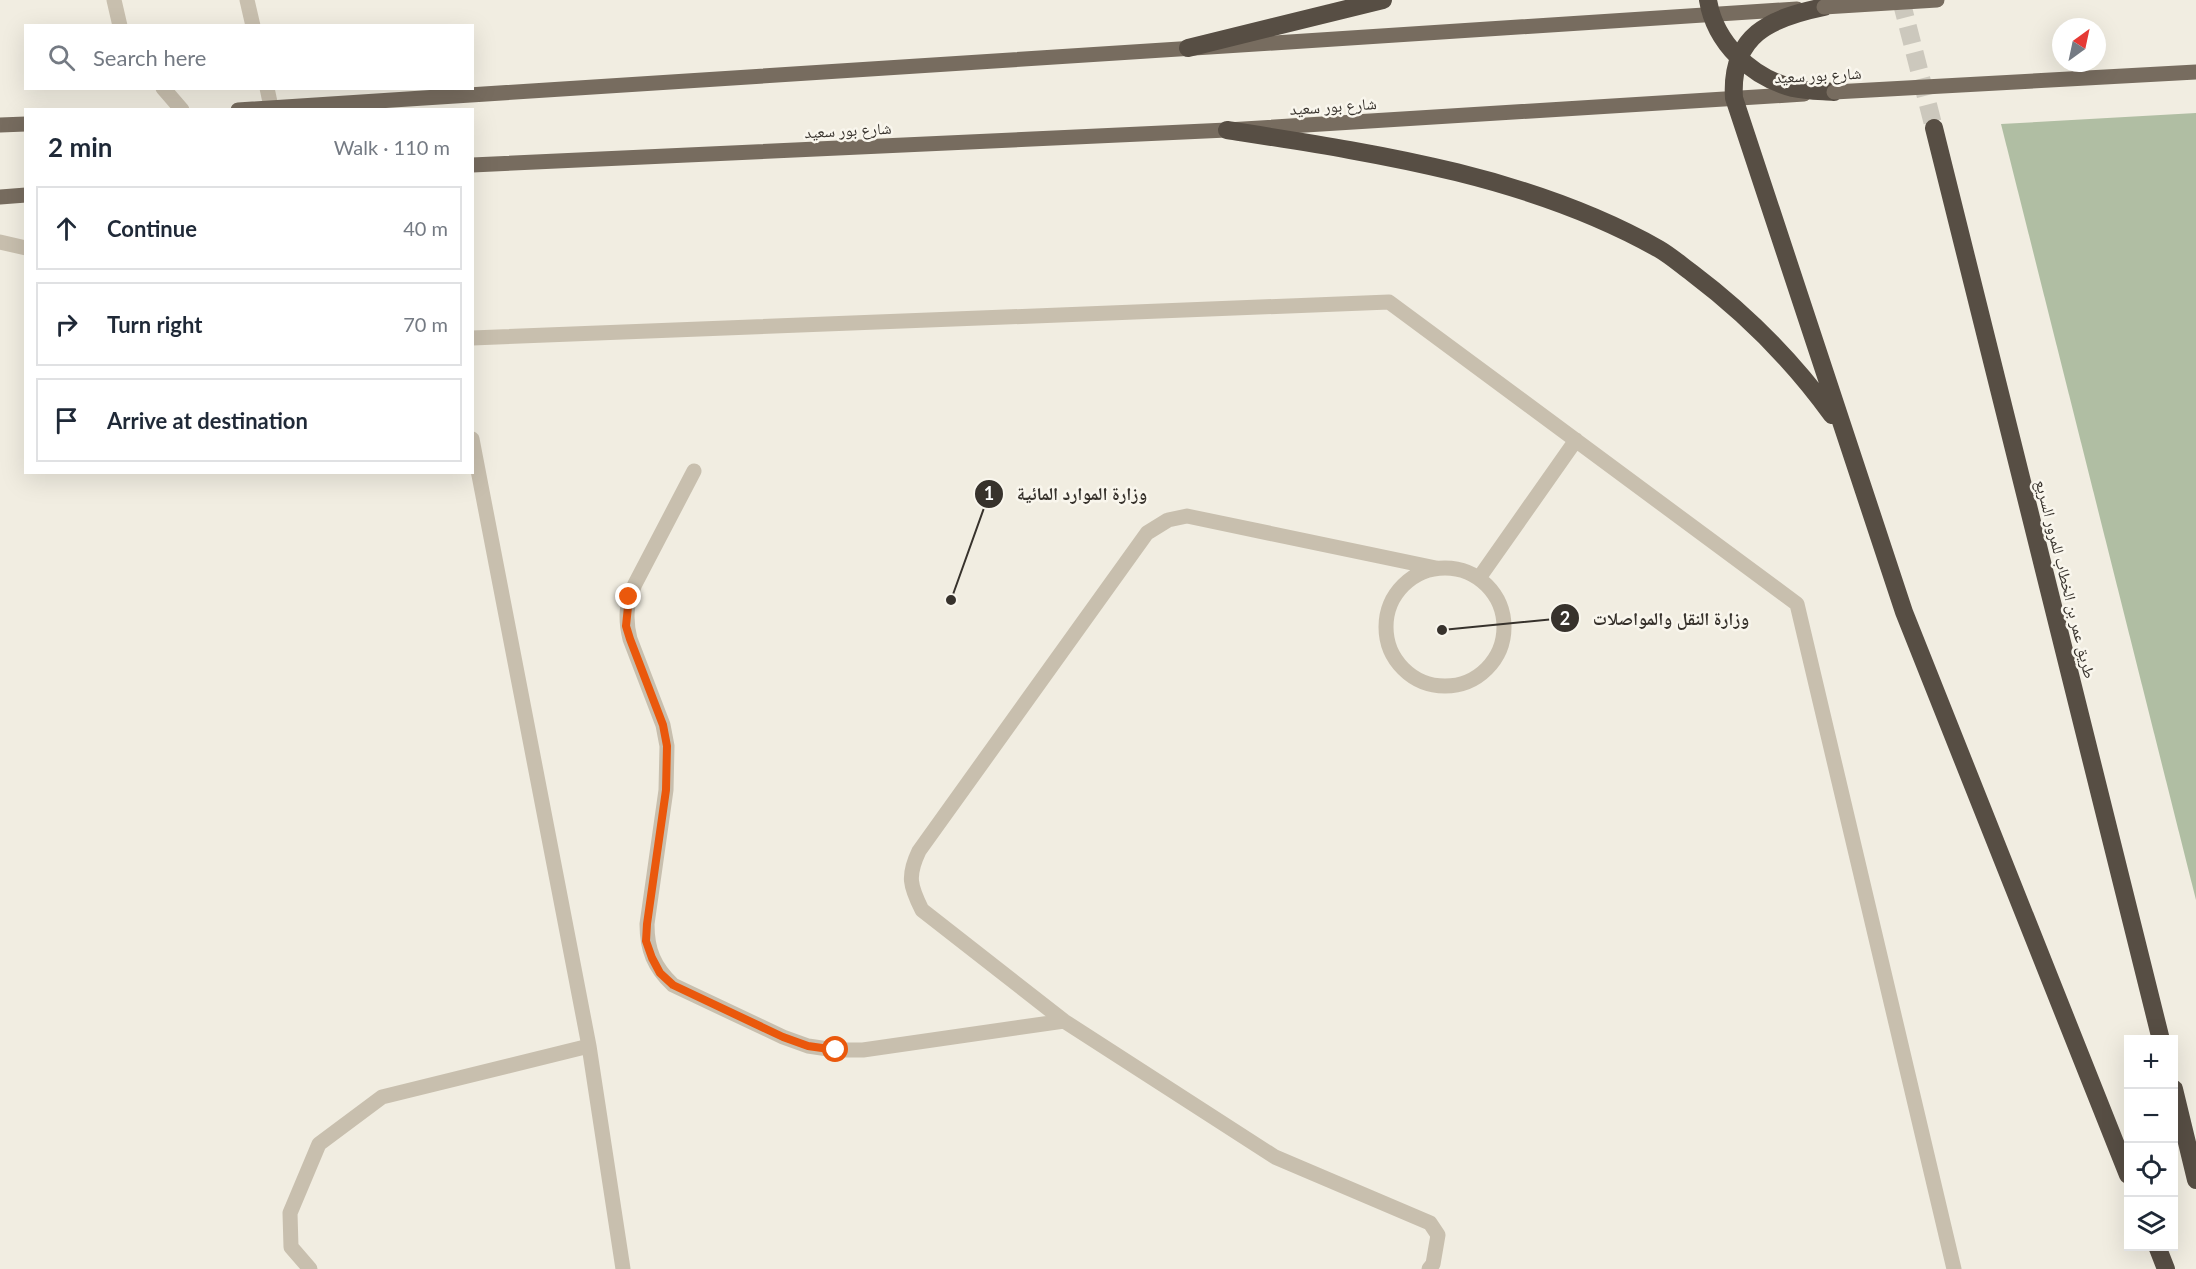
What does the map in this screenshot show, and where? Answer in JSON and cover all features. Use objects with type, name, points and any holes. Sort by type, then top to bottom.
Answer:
[{"type":"highway","points":[[1188,48],[1383,0]]},
{"type":"highway","points":[[1709,7],[1720,37],[1739,58],[1763,75],[1793,88],[1834,92]]},
{"type":"highway","points":[[1824,7],[1780,19],[1767,25],[1753,36],[1739,58],[1733,81],[1734,99],[1904,612],[2124,1165]]},
{"type":"highway","name":"طريق عمر بن الخطاب للمرور السريع","points":[[1934,128],[2160,1035]]},
{"type":"highway","points":[[1227,130],[1360,150],[1473,178],[1537,195],[1629,234],[1660,250],[1713,289],[1807,380],[1844,430]]},
{"type":"highway","points":[[2178,1106],[2196,1180]]},
{"type":"highway","points":[[2159,1251],[2166,1269]]},
{"type":"main road","points":[[260,108],[1188,48],[1709,7],[1747,13],[1937,0]]},
{"type":"main road","name":"شارع بور سعيد","points":[[474,165],[1227,130],[2196,72]]},
{"type":"main road","points":[[0,125],[24,124]]},
{"type":"main road","points":[[0,197],[24,195]]},
{"type":"street","points":[[114,0],[120,24]]},
{"type":"street","points":[[247,0],[253,24]]},
{"type":"street","points":[[165,90],[180,108]]},
{"type":"street","points":[[267,90],[271,107]]},
{"type":"street","points":[[0,242],[24,248]]},
{"type":"street","points":[[474,338],[1389,302],[1797,604],[1954,1269]]},
{"type":"street","points":[[1479,578],[1576,440]]},
{"type":"street","points":[[474,450],[589,1047],[623,1269]]},
{"type":"street","points":[[694,471],[635,584],[626,611],[626,626],[663,725],[667,746],[666,790],[646,941],[660,973],[673,985],[783,1037],[808,1046],[836,1050],[880,1048],[1064,1021]]},
{"type":"street","points":[[1429,1269],[1438,1235],[1430,1223],[1275,1157],[1064,1021],[922,910],[911,888],[912,868],[919,852],[1147,533],[1168,520],[1187,516],[1436,568],[1462,570],[1479,578],[1493,592],[1502,610],[1505,629],[1501,648],[1491,665],[1476,678],[1458,685],[1438,686],[1419,680],[1403,669],[1392,653],[1386,634],[1387,614],[1394,596],[1407,581],[1436,568]]},
{"type":"street","points":[[310,1269],[291,1247],[290,1213],[319,1144],[382,1097],[589,1047]]},
{"type":"green space","points":[[2196,113],[2196,900],[2001,124]]},
{"type":"tunnel","points":[[1901,0],[1934,128]]},
{"type":"place","name":"وزارة الموارد المائية","points":[[951,600]]},
{"type":"place","name":"وزارة النقل والمواصلات","points":[[1442,630]]},
{"type":"route","points":[[629,597],[626,626],[663,725],[667,746],[666,790],[647,924],[646,941],[652,958],[660,973],[673,985],[689,993],[783,1037],[808,1046],[836,1050]]}]
